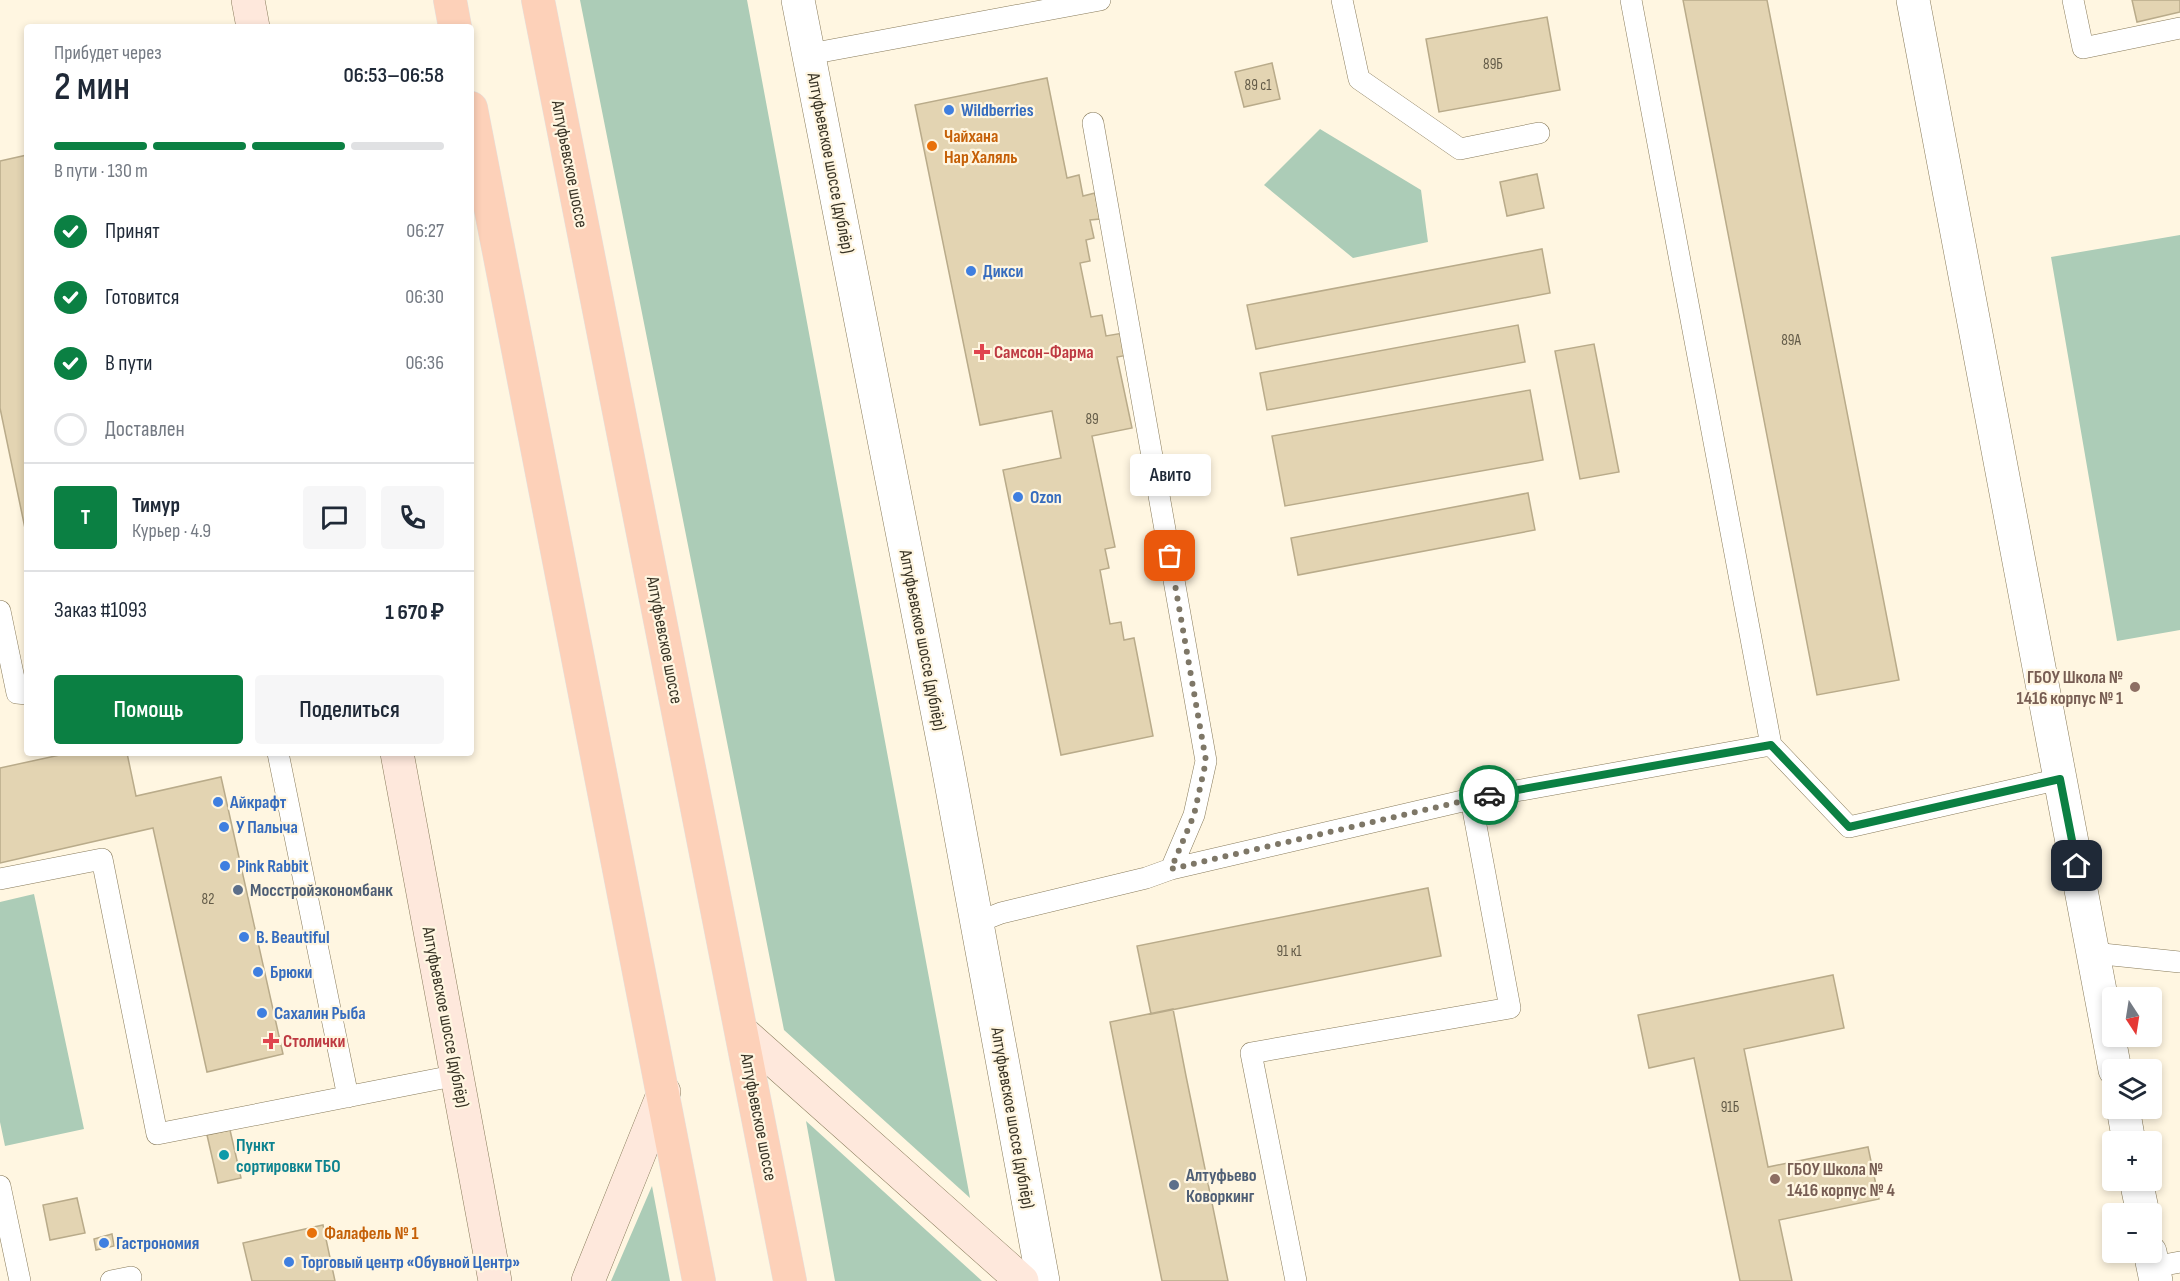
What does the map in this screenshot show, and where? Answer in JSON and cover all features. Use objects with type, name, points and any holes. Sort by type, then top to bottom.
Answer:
[{"type":"main road","points":[[248,0],[252,24]]},
{"type":"main road","points":[[450,0],[454,24]]},
{"type":"main road","name":"Алтуфьевское шоссе","points":[[538,0],[790,1281]]},
{"type":"main road","points":[[474,123],[699,1281]]},
{"type":"main road","name":"Алтуфьевское шоссе (дублёр)","points":[[397,756],[495,1281]]},
{"type":"main road","points":[[742,1032],[1022,1281]]},
{"type":"main road","points":[[588,1281],[664,1092]]},
{"type":"street","name":"Алтуфьевское шоссе (дублёр)","points":[[798,0],[978,922],[1043,1281]]},
{"type":"street","points":[[1913,0],[2113,1059]]},
{"type":"lane","points":[[810,54],[1101,0]]},
{"type":"lane","points":[[1342,0],[1359,80],[1460,149],[1539,133]]},
{"type":"lane","points":[[1631,0],[1771,745],[1849,827],[2060,779]]},
{"type":"lane","points":[[2073,0],[2083,48],[2180,28]]},
{"type":"lane","points":[[1093,123],[1206,761],[1194,815],[1171,869]]},
{"type":"lane","points":[[0,611],[17,693],[24,694]]},
{"type":"lane","points":[[978,922],[1001,913],[1146,878],[1171,869],[1471,799],[1771,745]]},
{"type":"lane","points":[[279,756],[348,1097]]},
{"type":"lane","points":[[1296,1281],[1251,1053],[1510,1008],[1471,799]]},
{"type":"lane","points":[[0,879],[102,859],[157,1134],[458,1075]]},
{"type":"lane","points":[[2093,952],[2180,962]]},
{"type":"lane","points":[[0,1186],[20,1281]]},
{"type":"green space","points":[[580,0],[747,0],[970,1198],[784,1030]]},
{"type":"green space","points":[[1320,129],[1421,190],[1428,242],[1353,258],[1264,185]]},
{"type":"green space","points":[[2180,235],[2180,630],[2117,641],[2051,257]]},
{"type":"green space","points":[[34,894],[84,1129],[5,1146],[0,1122],[0,902]]},
{"type":"green space","points":[[806,1121],[982,1281],[835,1281]]},
{"type":"green space","points":[[652,1186],[670,1281],[611,1281]]},
{"type":"building","points":[[1683,0],[1767,0],[1899,680],[1817,695]]},
{"type":"building","points":[[2132,0],[2180,0],[2180,12],[2137,22]]},
{"type":"building","points":[[1547,17],[1560,90],[1439,112],[1426,39]]},
{"type":"building","points":[[1272,63],[1280,99],[1244,107],[1235,72]]},
{"type":"building","points":[[1047,78],[1067,178],[1079,175],[1083,196],[1095,193],[1100,219],[1090,220],[1094,238],[1086,240],[1090,261],[1080,263],[1091,317],[1102,315],[1106,336],[1123,333],[1128,355],[1117,357],[1132,428],[1092,436],[1115,547],[1105,549],[1109,568],[1100,570],[1110,624],[1121,622],[1124,640],[1134,638],[1153,736],[1061,755],[1003,470],[1061,458],[1052,411],[980,425],[915,105]]},
{"type":"building","points":[[24,156],[24,524],[0,408],[0,161]]},
{"type":"building","points":[[1537,174],[1544,208],[1507,216],[1500,182]]},
{"type":"building","points":[[1542,249],[1550,293],[1256,349],[1247,305]]},
{"type":"building","points":[[1518,325],[1525,362],[1267,410],[1260,373]]},
{"type":"building","points":[[1594,344],[1619,472],[1580,479],[1555,351]]},
{"type":"building","points":[[1530,390],[1543,460],[1285,506],[1272,436]]},
{"type":"building","points":[[1528,493],[1535,530],[1298,575],[1291,538]]},
{"type":"building","points":[[55,756],[128,756],[136,796],[221,777],[283,1054],[207,1072],[153,828],[0,863],[0,768]]},
{"type":"building","points":[[1428,888],[1441,956],[1151,1014],[1137,946]]},
{"type":"building","points":[[1833,975],[1844,1028],[1744,1049],[1768,1167],[1868,1147],[1879,1199],[1779,1220],[1792,1281],[1740,1281],[1694,1058],[1649,1068],[1638,1015]]},
{"type":"building","points":[[1173,1009],[1228,1281],[1162,1281],[1110,1022]]},
{"type":"building","name":"Пункт сортировки ТБО","points":[[230,1130],[241,1178],[218,1183],[207,1135]]},
{"type":"building","points":[[77,1198],[85,1233],[50,1240],[43,1205]]},
{"type":"building","name":"Торговый центр «Обувной Центр»","points":[[323,1225],[335,1281],[252,1281],[243,1243]]},
{"type":"building","name":"Гастрономия","points":[[112,1234],[114,1246],[96,1250],[94,1239]]},
{"type":"way so far","points":[[1170,556],[1206,761],[1194,815],[1171,869],[1489,795]]},
{"type":"place","name":"Wildberries","points":[[949,110]]},
{"type":"place","name":"Чайхана Нар Халяль","points":[[932,146]]},
{"type":"place","name":"Дикси","points":[[971,271]]},
{"type":"place","name":"Самсон-Фарма","points":[[982,352]]},
{"type":"place","name":"Ozon","points":[[1018,497]]},
{"type":"place","name":"Авито","points":[[1170,556]]},
{"type":"place","name":"ГБОУ Школа № 1416 корпус № 1","points":[[2135,687]]},
{"type":"place","name":"Айкрафт","points":[[218,802]]},
{"type":"place","name":"У Палыча","points":[[224,827]]},
{"type":"place","name":"Pink Rabbit","points":[[225,866]]},
{"type":"place","name":"Мосстройэкономбанк","points":[[238,890]]},
{"type":"place","name":"B. Beautiful","points":[[244,937]]},
{"type":"place","name":"Брюки","points":[[258,972]]},
{"type":"place","name":"Сахалин Рыба","points":[[262,1013]]},
{"type":"place","name":"Столички","points":[[271,1041]]},
{"type":"place","name":"Пункт сортировки ТБО","points":[[224,1155]]},
{"type":"place","name":"ГБОУ Школа № 1416 корпус № 4","points":[[1775,1179]]},
{"type":"place","name":"Алтуфьево Коворкинг","points":[[1174,1185]]},
{"type":"place","name":"Фалафель № 1","points":[[312,1233]]},
{"type":"place","name":"Гастрономия","points":[[104,1243]]},
{"type":"place","name":"Торговый центр «Обувной Центр»","points":[[289,1262]]},
{"type":"route","points":[[1489,795],[1771,745],[1849,827],[2060,779],[2077,866]]}]
